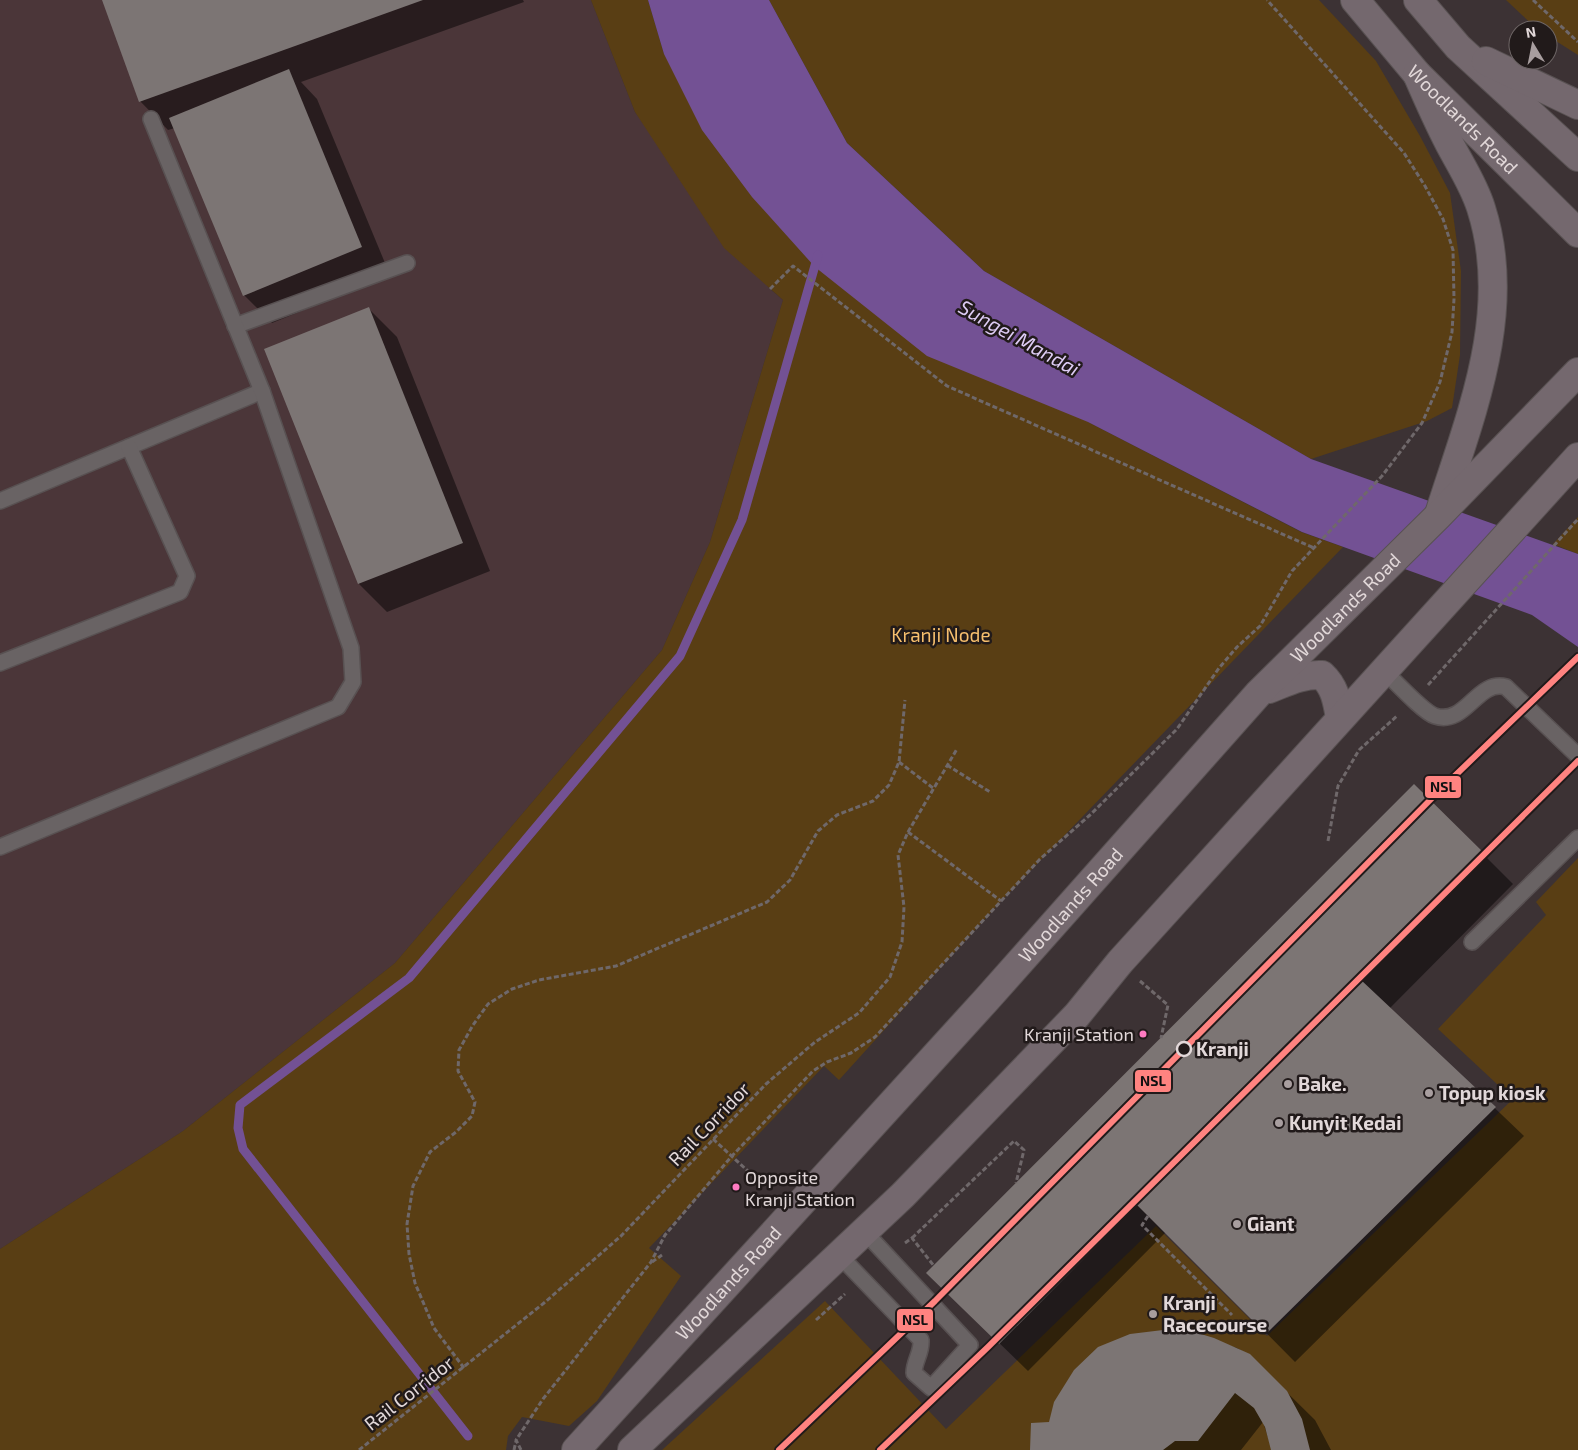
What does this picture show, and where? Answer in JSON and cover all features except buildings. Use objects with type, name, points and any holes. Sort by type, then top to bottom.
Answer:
[{"type":"main road","name":"Woodlands Road","points":[[1355,0],[1416,74],[1578,234]]},
{"type":"main road","points":[[1418,0],[1458,47],[1578,157]]},
{"type":"main road","points":[[1458,47],[1578,105]]},
{"type":"main road","points":[[1416,74],[1481,206],[1490,245],[1494,290],[1490,332],[1480,382],[1438,516]]},
{"type":"main road","name":"Woodlands Road","points":[[576,1450],[993,993],[1258,694],[1438,516],[1578,372]]},
{"type":"main road","points":[[632,1450],[864,1232],[1077,1014],[1120,962],[1578,457]]},
{"type":"main road","points":[[1258,694],[1309,674],[1322,675],[1330,683],[1334,692],[1340,718]]},
{"type":"lane","points":[[0,847],[338,707],[354,682],[351,648],[262,391],[151,119]]},
{"type":"lane","points":[[236,326],[407,263]]},
{"type":"lane","points":[[0,501],[262,391]]},
{"type":"lane","points":[[0,663],[180,592],[186,576],[129,447]]},
{"type":"lane","points":[[1383,670],[1435,716],[1450,716],[1464,710],[1485,689],[1497,685],[1506,687],[1578,756]]},
{"type":"lane","points":[[1472,942],[1578,838]]},
{"type":"lane","points":[[839,1255],[921,1340],[922,1349],[914,1363],[914,1373],[931,1388],[970,1345],[864,1232]]},
{"type":"path","points":[[514,1450],[516,1440],[543,1399],[651,1262],[665,1234],[731,1156],[813,1071],[827,1062],[851,1054],[876,1037],[1040,859],[1090,815],[1177,729],[1219,668],[1237,647],[1260,626],[1292,571],[1382,476],[1422,423],[1440,382],[1452,332],[1454,299],[1452,250],[1443,220],[1404,153],[1267,0]]},
{"type":"path","points":[[1534,0],[1578,42]]},
{"type":"path","points":[[770,289],[793,266],[947,386],[1314,548]]},
{"type":"path","points":[[1328,842],[1338,786],[1359,750],[1415,700],[1578,519]]},
{"type":"path","points":[[464,1368],[434,1328],[415,1283],[409,1254],[407,1224],[413,1186],[430,1152],[456,1132],[472,1116],[475,1102],[458,1071],[458,1050],[473,1025],[488,1004],[512,989],[539,980],[616,966],[767,902],[790,880],[818,832],[837,815],[873,801],[889,785],[899,762],[905,700]]},
{"type":"path","name":"Rail Corridor","points":[[359,1450],[544,1303],[621,1236],[766,1084],[815,1042],[859,1013],[890,978],[902,942],[904,907],[898,855],[908,832],[957,749]]},
{"type":"path","points":[[899,762],[933,788]]},
{"type":"path","points":[[947,765],[990,792]]},
{"type":"path","points":[[908,832],[1001,900]]},
{"type":"path","points":[[1120,962],[1168,1005],[1160,1038]]},
{"type":"path","points":[[713,1139],[750,1173]]},
{"type":"path","points":[[912,1238],[1014,1141],[1024,1150],[1016,1183]]},
{"type":"path","points":[[1148,1216],[1142,1225],[1232,1315]]},
{"type":"path","points":[[924,1251],[934,1266]]},
{"type":"path","points":[[651,1262],[662,1255]]},
{"type":"path","points":[[516,1440],[521,1450]]},
{"type":"shaded area","points":[[0,0],[591,0],[635,112],[770,289],[783,300],[710,542],[662,650],[395,963],[183,1131],[0,1249]]},
{"type":"green space","name":"Kranji Node","points":[[591,0],[648,0],[664,54],[1088,422],[1301,532],[1343,547],[1001,901],[839,1080],[824,1066],[649,1248],[681,1276],[597,1401],[569,1426],[522,1417],[508,1436],[506,1450],[0,1450],[0,1249],[183,1131],[395,963],[662,650],[710,542],[783,300],[724,248],[635,112]]},
{"type":"green space","points":[[769,0],[1319,0],[1376,61],[1420,136],[1450,193],[1461,271],[1460,355],[1452,408],[1427,421],[1311,459],[984,271],[847,143]]},
{"type":"green space","points":[[1506,0],[1578,0],[1578,55],[1558,42],[1558,20],[1527,20]]},
{"type":"green space","points":[[1578,517],[1578,554],[1553,544]]},
{"type":"green space","points":[[1578,858],[1578,1450],[662,1450],[825,1301],[946,1429],[1156,1226],[1267,1336],[1513,1099],[1438,1029],[1546,915],[1536,902]]},
{"type":"water","name":"Sungei Mandai","points":[[648,0],[769,0],[847,143],[984,271],[1311,459],[1578,554],[1578,647],[1532,615],[1302,532],[1088,422],[927,356],[815,267],[752,197],[702,130],[664,54]]},
{"type":"waterway","points":[[468,1436],[243,1149],[238,1128],[240,1105],[409,978],[680,656],[742,520],[818,255]]},
{"type":"transit line","name":"NSL","points":[[779,1450],[935,1301],[1437,793],[1578,657]]},
{"type":"transit line","name":"NSL","points":[[880,1450],[988,1347],[1578,761]]},
{"type":"place","name":"Kranji Station","points":[[1143,1034]]},
{"type":"place","name":"Kranji","points":[[1184,1049]]},
{"type":"place","name":"Bake.","points":[[1288,1084]]},
{"type":"place","name":"Topup kiosk","points":[[1429,1093]]},
{"type":"place","name":"Kunyit Kedai","points":[[1279,1123]]},
{"type":"place","name":"Opposite Kranji Station","points":[[736,1187]]},
{"type":"place","name":"Giant","points":[[1237,1224]]},
{"type":"place","name":"Kranji Racecourse","points":[[1153,1314]]}]
